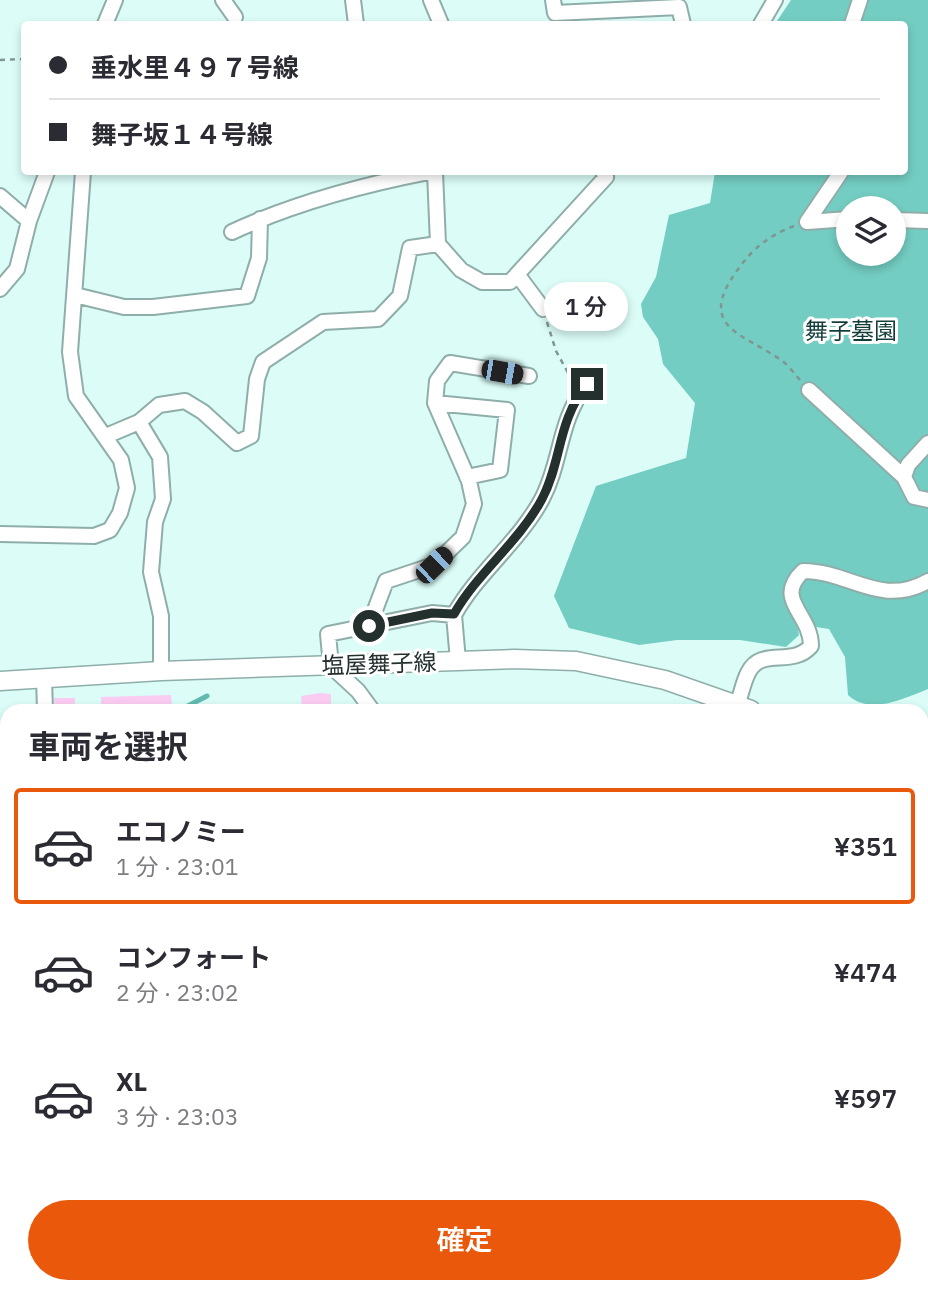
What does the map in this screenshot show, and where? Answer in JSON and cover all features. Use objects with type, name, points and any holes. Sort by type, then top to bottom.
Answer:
[{"type":"street","points":[[106,21],[115,0]]},
{"type":"street","points":[[223,0],[235,17]]},
{"type":"street","points":[[353,0],[356,21]]},
{"type":"street","points":[[431,0],[441,21]]},
{"type":"street","points":[[763,21],[775,0]]},
{"type":"street","points":[[853,21],[860,0]]},
{"type":"street","points":[[555,13],[679,7],[682,21]]},
{"type":"street","points":[[0,289],[17,269],[29,220],[46,175]]},
{"type":"street","points":[[0,534],[94,536],[110,530],[120,513],[127,488],[121,460],[76,396],[70,352],[83,175]]},
{"type":"street","points":[[232,232],[260,219],[379,181],[412,175]]},
{"type":"street","points":[[435,175],[438,244],[461,270],[482,282],[510,282],[606,177],[605,175]]},
{"type":"street","points":[[836,220],[807,222],[810,213],[839,175]]},
{"type":"street","points":[[0,196],[29,220]]},
{"type":"street","points":[[75,295],[124,307],[153,307],[247,296],[260,258],[260,219]]},
{"type":"street","points":[[906,220],[928,221]]},
{"type":"street","points":[[106,436],[139,422],[159,405],[185,401],[203,412],[237,443],[251,436],[257,379],[263,362],[323,322],[378,319],[400,296],[410,248],[438,244]]},
{"type":"street","points":[[517,274],[543,309],[586,291]]},
{"type":"street","points":[[369,626],[386,581],[434,565],[463,537],[474,504],[467,477],[435,403],[437,381],[450,363],[528,376]]},
{"type":"street","points":[[458,661],[454,614],[470,587],[502,553],[542,498],[565,421],[583,388]]},
{"type":"street","points":[[809,390],[894,471],[904,477],[914,497],[928,500]]},
{"type":"street","points":[[435,403],[507,410],[500,470],[467,477]]},
{"type":"street","points":[[139,422],[160,457],[163,499],[155,522],[151,572],[161,616],[161,671]]},
{"type":"street","points":[[904,477],[908,465],[928,443]]},
{"type":"street","points":[[744,704],[748,671],[759,660],[778,657],[791,659],[803,654],[811,646],[811,631],[790,596],[792,582],[803,571],[818,571],[875,591],[912,591],[928,581]]},
{"type":"street","points":[[368,704],[358,691],[331,666],[328,634],[432,613],[454,614]]},
{"type":"street","name":"塩屋舞子線","points":[[0,681],[161,671],[458,661],[576,661],[666,680],[733,704]]},
{"type":"street","points":[[44,678],[45,704]]},
{"type":"path","points":[[0,60],[21,59]]},
{"type":"path","points":[[807,222],[776,233],[748,254],[722,291],[720,312],[722,320],[741,337],[783,361],[809,390]]},
{"type":"path","points":[[543,309],[556,351],[583,388]]},
{"type":"green space","name":"舞子墓園","points":[[791,0],[928,0],[928,689],[882,704],[857,701],[848,695],[845,657],[829,629],[797,624],[799,635],[786,647],[740,640],[677,640],[639,645],[569,628],[554,596],[596,486],[686,458],[695,403],[663,364],[658,339],[643,317],[641,304],[656,277],[669,215],[710,203],[715,175],[908,175],[908,21],[777,21]]},
{"type":"building","points":[[331,694],[331,704],[302,704],[301,696]]},
{"type":"building","points":[[171,695],[172,704],[101,704],[101,697]]},
{"type":"building","points":[[54,698],[75,698],[75,704],[54,704]]},
{"type":"waterway","points":[[192,704],[207,696]]},
{"type":"route","points":[[369,626],[432,613],[454,614],[470,587],[502,553],[542,498],[565,421],[587,384]]}]
